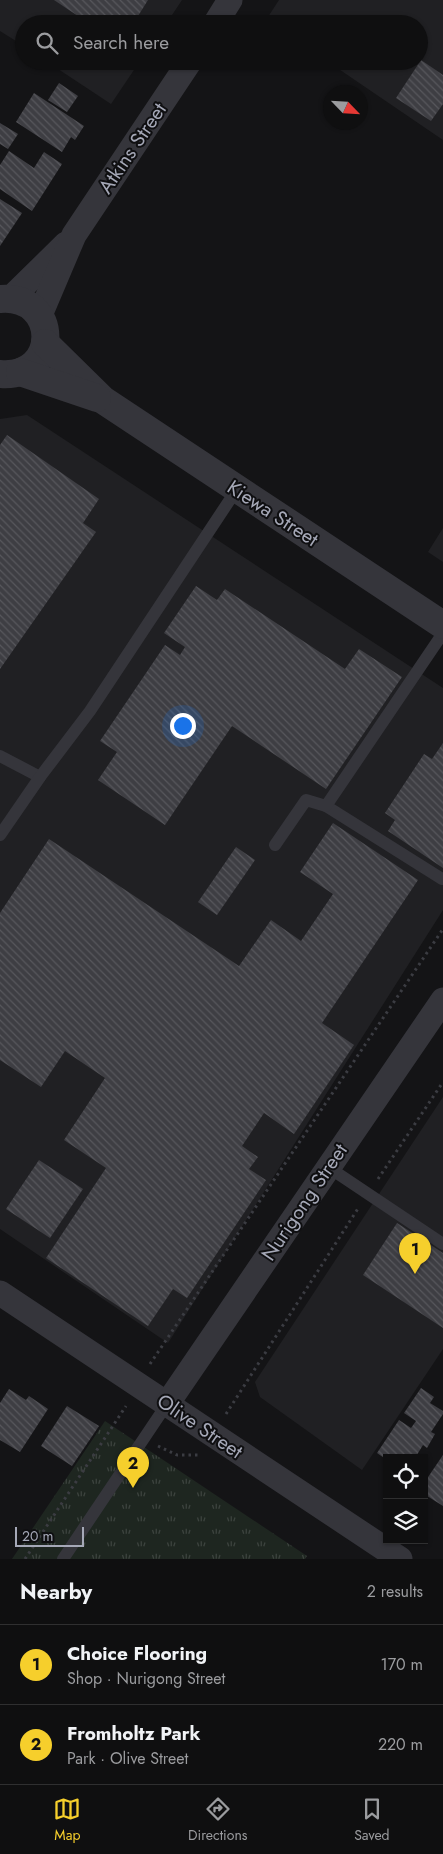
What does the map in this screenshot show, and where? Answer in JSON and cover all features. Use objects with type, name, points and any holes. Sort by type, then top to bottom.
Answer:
[{"type":"street","points":[[221,15],[230,0]]},
{"type":"street","name":"Atkins Street","points":[[40,315],[74,236],[184,70]]},
{"type":"street","name":"Atkins Street","points":[[5,299],[74,236]]},
{"type":"street","points":[[5,299],[22,301],[40,315],[44,324],[46,343],[37,361],[5,373]]},
{"type":"street","name":"Kiewa Street","points":[[46,343],[104,400],[443,625]]},
{"type":"street","name":"Kiewa Street","points":[[5,373],[104,400]]},
{"type":"street","name":"Nurigong Street","points":[[167,1404],[443,1000]]},
{"type":"street","name":"Olive Street","points":[[0,1292],[400,1559]]},
{"type":"lane","points":[[0,835],[40,777],[90,711],[238,490]]},
{"type":"lane","points":[[326,806],[443,633]]},
{"type":"lane","points":[[0,756],[40,777]]},
{"type":"lane","points":[[274,845],[306,800],[326,806],[442,879]]},
{"type":"lane","points":[[328,1167],[443,1244]]},
{"type":"lane","points":[[63,1559],[167,1404]]},
{"type":"path","points":[[25,1559],[117,1421],[160,1348],[443,929]]},
{"type":"path","points":[[235,1400],[311,1280],[443,1082]]},
{"type":"path","points":[[145,1437],[166,1451],[177,1455],[198,1456]]},
{"type":"shaded area","points":[[0,0],[182,0],[172,15],[15,15],[15,40],[0,31]]},
{"type":"shaded area","points":[[279,0],[443,0],[443,140],[368,89],[368,85],[362,85],[340,70],[428,70],[428,15],[269,15]]},
{"type":"shaded area","points":[[60,70],[134,70],[111,104]]},
{"type":"shaded area","points":[[27,415],[443,688],[443,910],[168,1343],[0,1229],[0,419]]},
{"type":"shaded area","points":[[443,528],[443,562],[428,552]]},
{"type":"shaded area","points":[[443,1097],[443,1349],[362,1470],[260,1397],[255,1382]]},
{"type":"green space","points":[[105,1421],[307,1556],[305,1559],[12,1559]]},
{"type":"building","points":[[54,0],[148,0],[139,15],[76,15]]},
{"type":"building","points":[[428,65],[443,75],[443,104],[431,121],[396,98],[414,70],[428,70]]},
{"type":"building","points":[[59,83],[78,96],[67,112],[48,100]]},
{"type":"building","points":[[34,93],[84,126],[75,140],[71,137],[62,152],[16,122]]},
{"type":"building","points":[[0,123],[18,134],[8,149],[0,144]]},
{"type":"building","points":[[9,151],[34,168],[44,152],[62,164],[32,211],[0,189],[0,165]]},
{"type":"building","points":[[0,199],[22,213],[0,246]]},
{"type":"building","points":[[7,435],[99,499],[83,523],[96,532],[0,669],[0,445]]},
{"type":"building","points":[[196,586],[217,600],[225,589],[345,669],[359,649],[402,677],[326,789],[232,726],[165,825],[98,780],[117,752],[100,741],[165,645],[180,655],[185,647],[164,633]]},
{"type":"building","points":[[443,743],[443,868],[388,831],[395,820],[385,813],[424,754],[432,759]]},
{"type":"building","points":[[333,823],[418,880],[322,1023],[354,1045],[294,1134],[264,1113],[242,1146],[258,1157],[249,1169],[266,1180],[187,1298],[173,1289],[148,1326],[46,1258],[106,1168],[64,1140],[105,1078],[65,1051],[41,1087],[0,1060],[0,913],[49,839],[239,966],[271,920],[301,941],[333,894],[300,872]]},
{"type":"building","points":[[236,847],[255,860],[217,915],[198,902]]},
{"type":"building","points":[[39,1160],[83,1189],[50,1238],[6,1209]]},
{"type":"building","points":[[397,1223],[443,1253],[443,1328],[363,1275]]},
{"type":"building","points":[[421,1388],[434,1397],[430,1403],[443,1411],[431,1432],[435,1434],[427,1448],[423,1445],[417,1454],[383,1454],[383,1457],[377,1453],[399,1420],[411,1428],[416,1421],[404,1413]]},
{"type":"building","points":[[9,1389],[26,1400],[29,1396],[48,1409],[20,1452],[0,1440],[0,1403]]},
{"type":"building","points":[[67,1406],[99,1426],[72,1466],[41,1446]]},
{"type":"building","points":[[443,1455],[443,1506],[428,1497],[428,1477]]},
{"type":"place","name":"Choice Flooring","points":[[415,1274]]},
{"type":"place","name":"Fromholtz Park","points":[[133,1488]]}]
